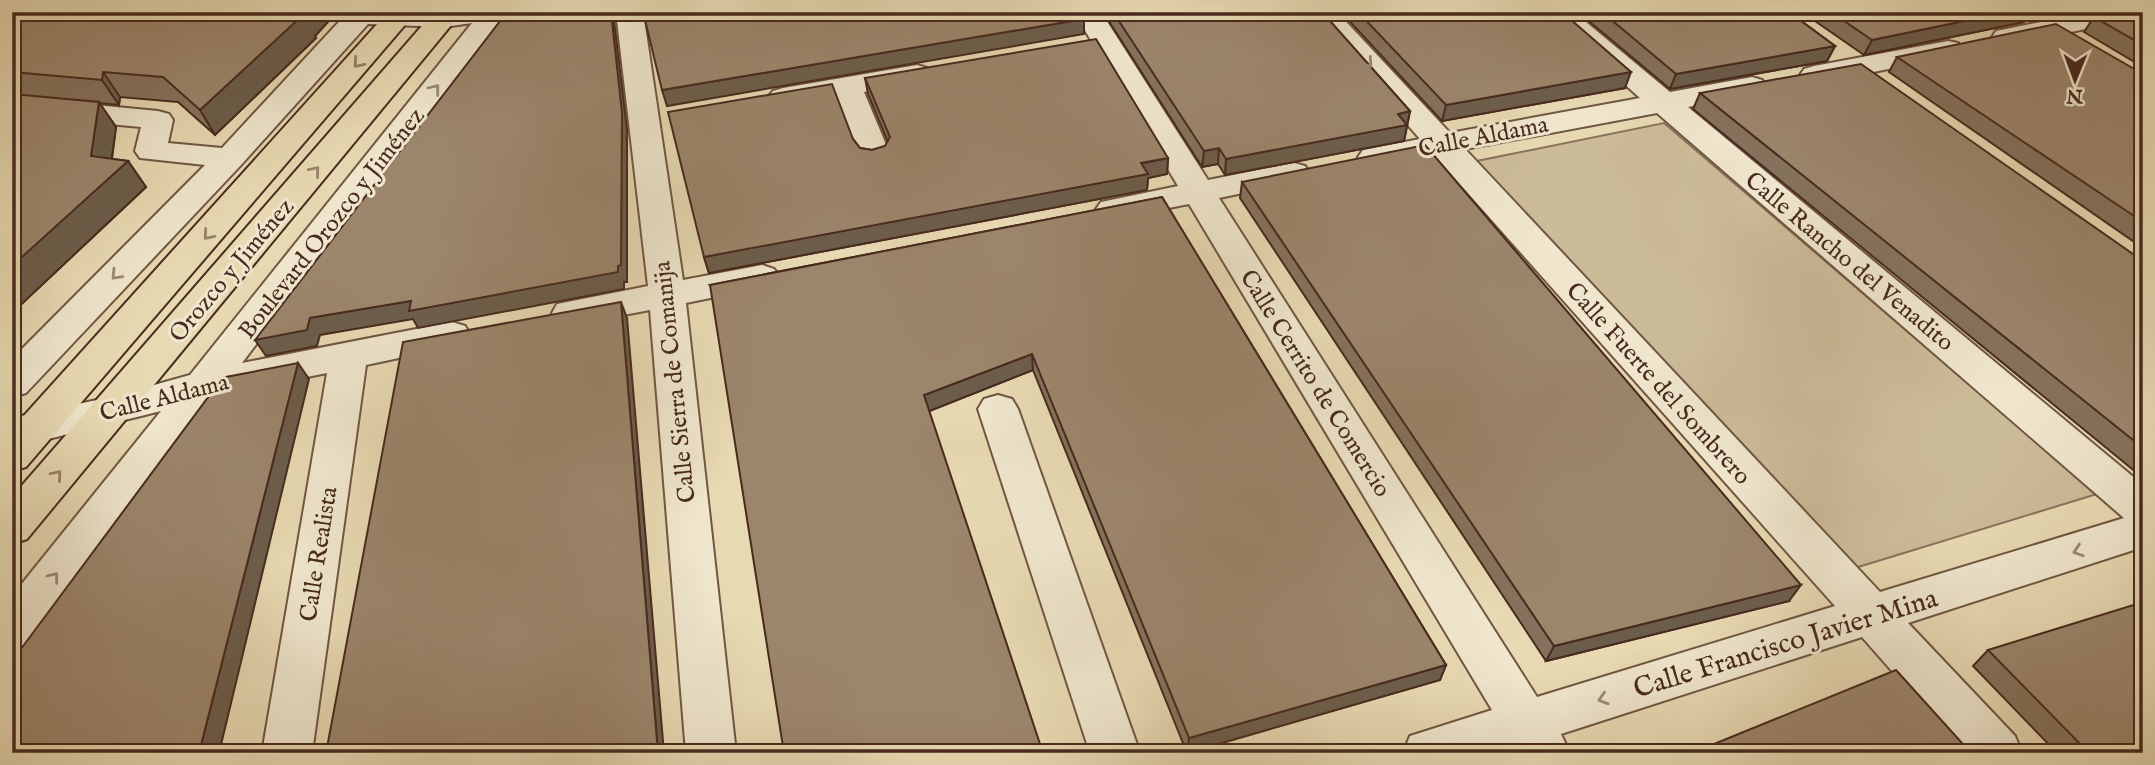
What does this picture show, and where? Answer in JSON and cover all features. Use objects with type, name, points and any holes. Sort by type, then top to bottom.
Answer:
[{"type":"highway","name":"Orozco y Jiménez","points":[[12,456],[26,430],[401,15]]},
{"type":"highway","name":"Orozco y Jiménez","points":[[12,527],[446,15]]},
{"type":"street","points":[[12,383],[230,158],[354,13],[446,15],[483,12]]},
{"type":"street","name":"Boulevard Orozco y Jiménez","points":[[12,631],[495,12]]},
{"type":"street","name":"Calle Sierra de Comanija","points":[[629,12],[658,119],[667,294],[711,753]]},
{"type":"street","name":"Calle Fuerte del Sombrero","points":[[1322,12],[1997,753]]},
{"type":"street","name":"Calle Rancho del Venadito","points":[[1557,12],[2143,510]]},
{"type":"street","name":"Calle Aldama","points":[[1076,216],[1662,102],[1856,68],[2038,20],[2132,12]]},
{"type":"street","points":[[2038,20],[2085,48]]},
{"type":"street","name":"Calle Cerrito de Comercio","points":[[1090,33],[1197,191],[1536,737]]},
{"type":"street","points":[[1823,44],[1890,92]]},
{"type":"street","points":[[752,103],[942,70]]},
{"type":"street","points":[[847,86],[874,153]]},
{"type":"street","points":[[12,106],[158,120],[151,151],[230,158]]},
{"type":"street","points":[[534,319],[797,271]]},
{"type":"street","name":"Calle Aldama","points":[[26,430],[111,411],[206,384],[481,330]]},
{"type":"street","name":"Calle Realista","points":[[287,753],[349,355]]},
{"type":"street","points":[[998,409],[1115,753]]},
{"type":"street","name":"Calle Francisco Javier Mina","points":[[1428,753],[1536,737],[1872,617],[2143,530]]},
{"type":"shaded area","points":[[1664,123],[2097,494],[1845,571],[1467,163]]},
{"type":"building","points":[[12,12],[304,14],[200,110],[163,77],[103,72],[102,80],[12,72]]},
{"type":"building","points":[[507,12],[611,12],[622,113],[621,265],[618,266],[618,272],[409,311],[411,301],[310,318],[307,330],[255,340]]},
{"type":"building","points":[[643,12],[1081,12],[1084,19],[662,90]]},
{"type":"building","points":[[1113,12],[1322,12],[1410,111],[1398,114],[1407,125],[1226,159],[1219,148],[1204,151]]},
{"type":"building","points":[[1358,12],[1562,12],[1631,72],[1446,105]]},
{"type":"building","points":[[1602,12],[1789,12],[1835,46],[1676,74]]},
{"type":"building","points":[[1831,12],[2008,12],[1872,40]]},
{"type":"building","points":[[2118,12],[2143,12],[2143,45],[2094,17]]},
{"type":"building","points":[[2056,24],[2143,74],[2143,222],[1897,57]]},
{"type":"building","points":[[1096,39],[1168,158],[1141,163],[1148,174],[704,257],[668,112],[832,84],[853,139],[860,148],[872,150],[885,146],[890,137],[865,78]]},
{"type":"building","points":[[1861,64],[2143,261],[2143,448],[1700,93]]},
{"type":"building","points":[[12,94],[99,102],[91,156],[128,161],[12,266]]},
{"type":"building","points":[[1425,145],[1801,585],[1554,646],[1242,182]]},
{"type":"building","points":[[1162,197],[1446,665],[1189,738],[1032,354],[924,395],[1043,753],[784,753],[710,285]]},
{"type":"building","points":[[621,302],[658,753],[326,753],[403,342]]},
{"type":"building","points":[[298,363],[199,753],[12,753],[12,661],[212,392],[226,377]]},
{"type":"building","points":[[2143,602],[2143,753],[2089,753],[1988,650]]},
{"type":"building","points":[[1896,670],[1971,753],[1692,753]]}]
